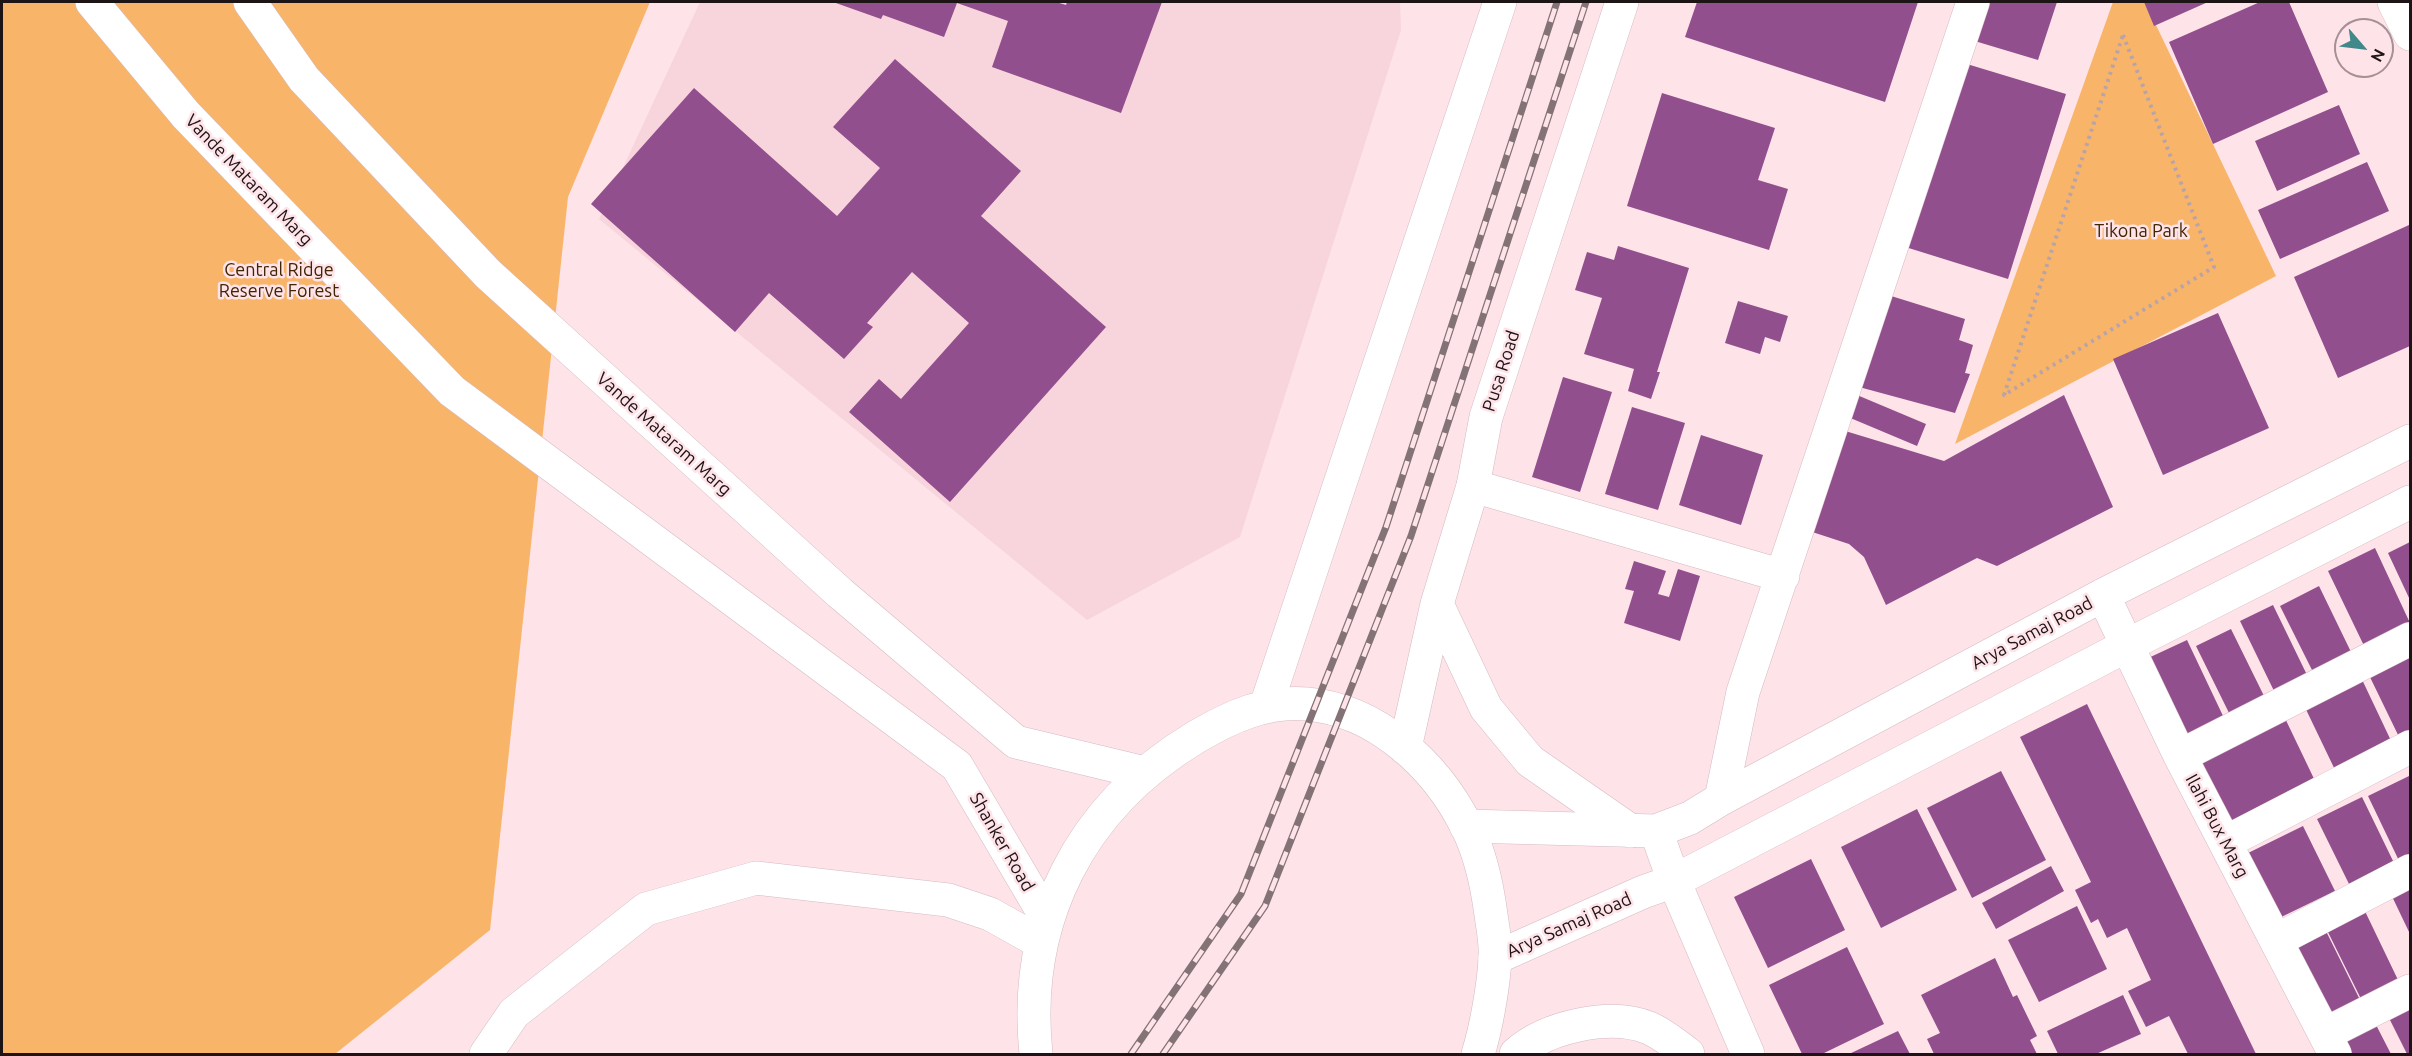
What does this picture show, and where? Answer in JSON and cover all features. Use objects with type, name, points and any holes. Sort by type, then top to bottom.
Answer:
[{"type":"main road","name":"Vande Mataram Marg","points":[[92,2],[186,115],[452,391],[957,766]]},
{"type":"main road","name":"Vande Mataram Marg","points":[[250,2],[304,80],[488,274],[848,600],[1016,742],[1145,773]]},
{"type":"main road","points":[[1266,706],[1500,2]]},
{"type":"main road","name":"Pusa Road","points":[[1405,748],[1437,604],[1473,486],[1486,417],[1622,2]]},
{"type":"main road","points":[[1721,799],[1743,692],[1973,2]]},
{"type":"main road","points":[[2394,2],[2410,34]]},
{"type":"main road","name":"Arya Samaj Road","points":[[1644,831],[1690,818],[1721,799],[2103,595],[2410,441]]},
{"type":"main road","points":[[1473,486],[1783,576]]},
{"type":"main road","name":"Arya Samaj Road","points":[[1495,958],[1643,892],[1674,881],[2128,645],[2410,502]]},
{"type":"main road","name":"Ilahi Bux Marg","points":[[2103,595],[2180,756],[2330,1044]]},
{"type":"main road","points":[[1437,604],[1486,708],[1530,761],[1644,831],[1674,881],[1748,1054]]},
{"type":"main road","points":[[2180,756],[2410,639]]},
{"type":"main road","points":[[1036,1054],[1034,990],[1044,930],[1067,872],[1094,829],[1126,790],[1145,773],[1202,733],[1244,713],[1266,706],[1306,704],[1336,709],[1373,724],[1405,748],[1439,784],[1466,826],[1475,848],[1488,895],[1495,958],[1478,1054]]},
{"type":"main road","points":[[2226,842],[2410,747]]},
{"type":"main road","name":"Shanker Road","points":[[957,766],[1044,930]]},
{"type":"main road","points":[[1466,826],[1644,831]]},
{"type":"main road","points":[[2277,940],[2410,871]]},
{"type":"main road","points":[[486,1054],[514,1013],[646,909],[756,878],[948,900],[1044,930]]},
{"type":"main road","points":[[2330,1044],[2410,991]]},
{"type":"main road","points":[[1516,1054],[1525,1046],[1573,1027],[1591,1022],[1626,1022],[1650,1028],[1688,1054]]},
{"type":"path","points":[[2123,35],[2205,245],[2214,267],[2004,395],[2123,35]]},
{"type":"shaded area","points":[[700,2],[1400,2],[1401,30],[1240,537],[1087,620],[599,219]]},
{"type":"green space","name":"Central Ridge Reserve Forest","points":[[2,2],[650,2],[568,197],[490,930],[335,1054],[2,1054]]},
{"type":"green space","name":"Tikona Park","points":[[2113,2],[2145,2],[2276,276],[1955,444]]},
{"type":"building","points":[[833,2],[1056,2],[1066,5],[1067,2],[1162,2],[1121,113],[992,67],[1008,21],[957,3],[944,37],[883,15],[881,19]]},
{"type":"building","points":[[1697,2],[1918,2],[1885,102],[1685,37]]},
{"type":"building","points":[[1980,2],[2057,2],[2038,60],[1968,39]]},
{"type":"building","points":[[2144,2],[2208,2],[2154,26]]},
{"type":"building","points":[[2260,2],[2289,2],[2328,92],[2213,144],[2169,42]]},
{"type":"building","points":[[895,59],[1021,171],[981,216],[1106,327],[950,502],[849,412],[879,379],[901,399],[969,323],[912,272],[867,323],[873,327],[844,359],[769,293],[735,332],[591,204],[694,88],[837,216],[880,168],[833,127]]},
{"type":"building","points":[[1957,61],[2066,94],[2008,279],[1899,245]]},
{"type":"building","points":[[1662,93],[1775,128],[1758,180],[1788,189],[1769,250],[1627,206]]},
{"type":"building","points":[[2339,105],[2360,154],[2277,191],[2255,141]]},
{"type":"building","points":[[2367,162],[2389,211],[2280,259],[2258,210]]},
{"type":"building","points":[[2409,225],[2410,346],[2338,378],[2294,277]]},
{"type":"building","points":[[1618,246],[1689,268],[1651,399],[1628,391],[1634,369],[1584,354],[1602,298],[1575,290],[1587,252],[1614,260]]},
{"type":"building","points":[[1888,295],[1965,319],[1959,340],[1973,345],[1965,373],[1970,374],[1955,413],[1859,387]]},
{"type":"building","points":[[1738,301],[1788,316],[1780,342],[1765,337],[1760,354],[1725,343]]},
{"type":"building","points":[[2218,313],[2269,428],[2163,475],[2113,359]]},
{"type":"building","points":[[1563,377],[1612,392],[1580,492],[1532,477]]},
{"type":"building","points":[[1857,395],[1926,424],[1917,446],[1848,417]]},
{"type":"building","points":[[2064,395],[2113,507],[1997,566],[1977,558],[1886,605],[1864,557],[1849,544],[1800,528],[1842,430],[1944,461]]},
{"type":"building","points":[[1632,407],[1685,423],[1658,510],[1605,494]]},
{"type":"building","points":[[1701,435],[1763,455],[1741,525],[1679,505]]},
{"type":"building","points":[[2410,542],[2410,600],[2388,553]]},
{"type":"building","points":[[2375,548],[2410,623],[2367,652],[2328,571]]},
{"type":"building","points":[[1634,561],[1666,571],[1658,594],[1669,597],[1678,569],[1700,576],[1680,641],[1624,623],[1634,591],[1625,589]]},
{"type":"building","points":[[2319,586],[2352,654],[2313,672],[2280,606]]},
{"type":"building","points":[[2273,605],[2308,677],[2275,693],[2240,621]]},
{"type":"building","points":[[2231,629],[2266,700],[2231,717],[2196,646]]},
{"type":"building","points":[[2187,640],[2224,718],[2182,739],[2144,660]]},
{"type":"building","points":[[2410,652],[2410,736],[2401,741],[2368,673]]},
{"type":"building","points":[[2357,669],[2394,747],[2337,774],[2300,697]]},
{"type":"building","points":[[2087,704],[2256,1054],[2188,1054],[2169,1016],[2146,1027],[2128,991],[2151,980],[2127,928],[2107,938],[2098,919],[2091,923],[2075,890],[2091,882],[2020,737]]},
{"type":"building","points":[[2282,712],[2317,785],[2225,830],[2189,757]]},
{"type":"building","points":[[2001,771],[2046,860],[1972,898],[1927,808]]},
{"type":"building","points":[[2409,776],[2410,863],[2402,867],[2368,796]]},
{"type":"building","points":[[2362,797],[2395,865],[2350,886],[2317,819]]},
{"type":"building","points":[[1917,809],[1957,890],[1881,928],[1841,847]]},
{"type":"building","points":[[2303,826],[2335,891],[2275,920],[2244,855]]},
{"type":"building","points":[[1811,859],[1845,930],[1768,968],[1734,897]]},
{"type":"building","points":[[2051,866],[2064,891],[1996,929],[1982,903]]},
{"type":"building","points":[[2410,877],[2410,934],[2388,888]]},
{"type":"building","points":[[2362,905],[2399,982],[2362,1001],[2324,924]]},
{"type":"building","points":[[2077,906],[2107,969],[2039,1002],[2008,940]]},
{"type":"building","points":[[2322,923],[2363,1006],[2322,1026],[2283,943]]},
{"type":"building","points":[[1847,947],[1884,1024],[1822,1054],[1802,1054],[1769,985]]},
{"type":"building","points":[[1995,958],[2013,997],[2017,995],[2037,1036],[2030,1040],[2037,1054],[1934,1054],[1927,1039],[1940,1033],[1921,995]]},
{"type":"building","points":[[2123,995],[2141,1034],[2096,1054],[2058,1054],[2047,1031]]},
{"type":"building","points":[[2410,1007],[2410,1054],[2407,1054],[2389,1018]]},
{"type":"building","points":[[2374,1021],[2391,1054],[2348,1054],[2339,1039]]},
{"type":"building","points":[[1898,1031],[1910,1054],[1849,1054]]},
{"type":"railway","points":[[1131,1054],[1241,894],[1386,527],[1557,2]]},
{"type":"railway","points":[[1163,1054],[1265,906],[1411,536],[1586,2]]}]
